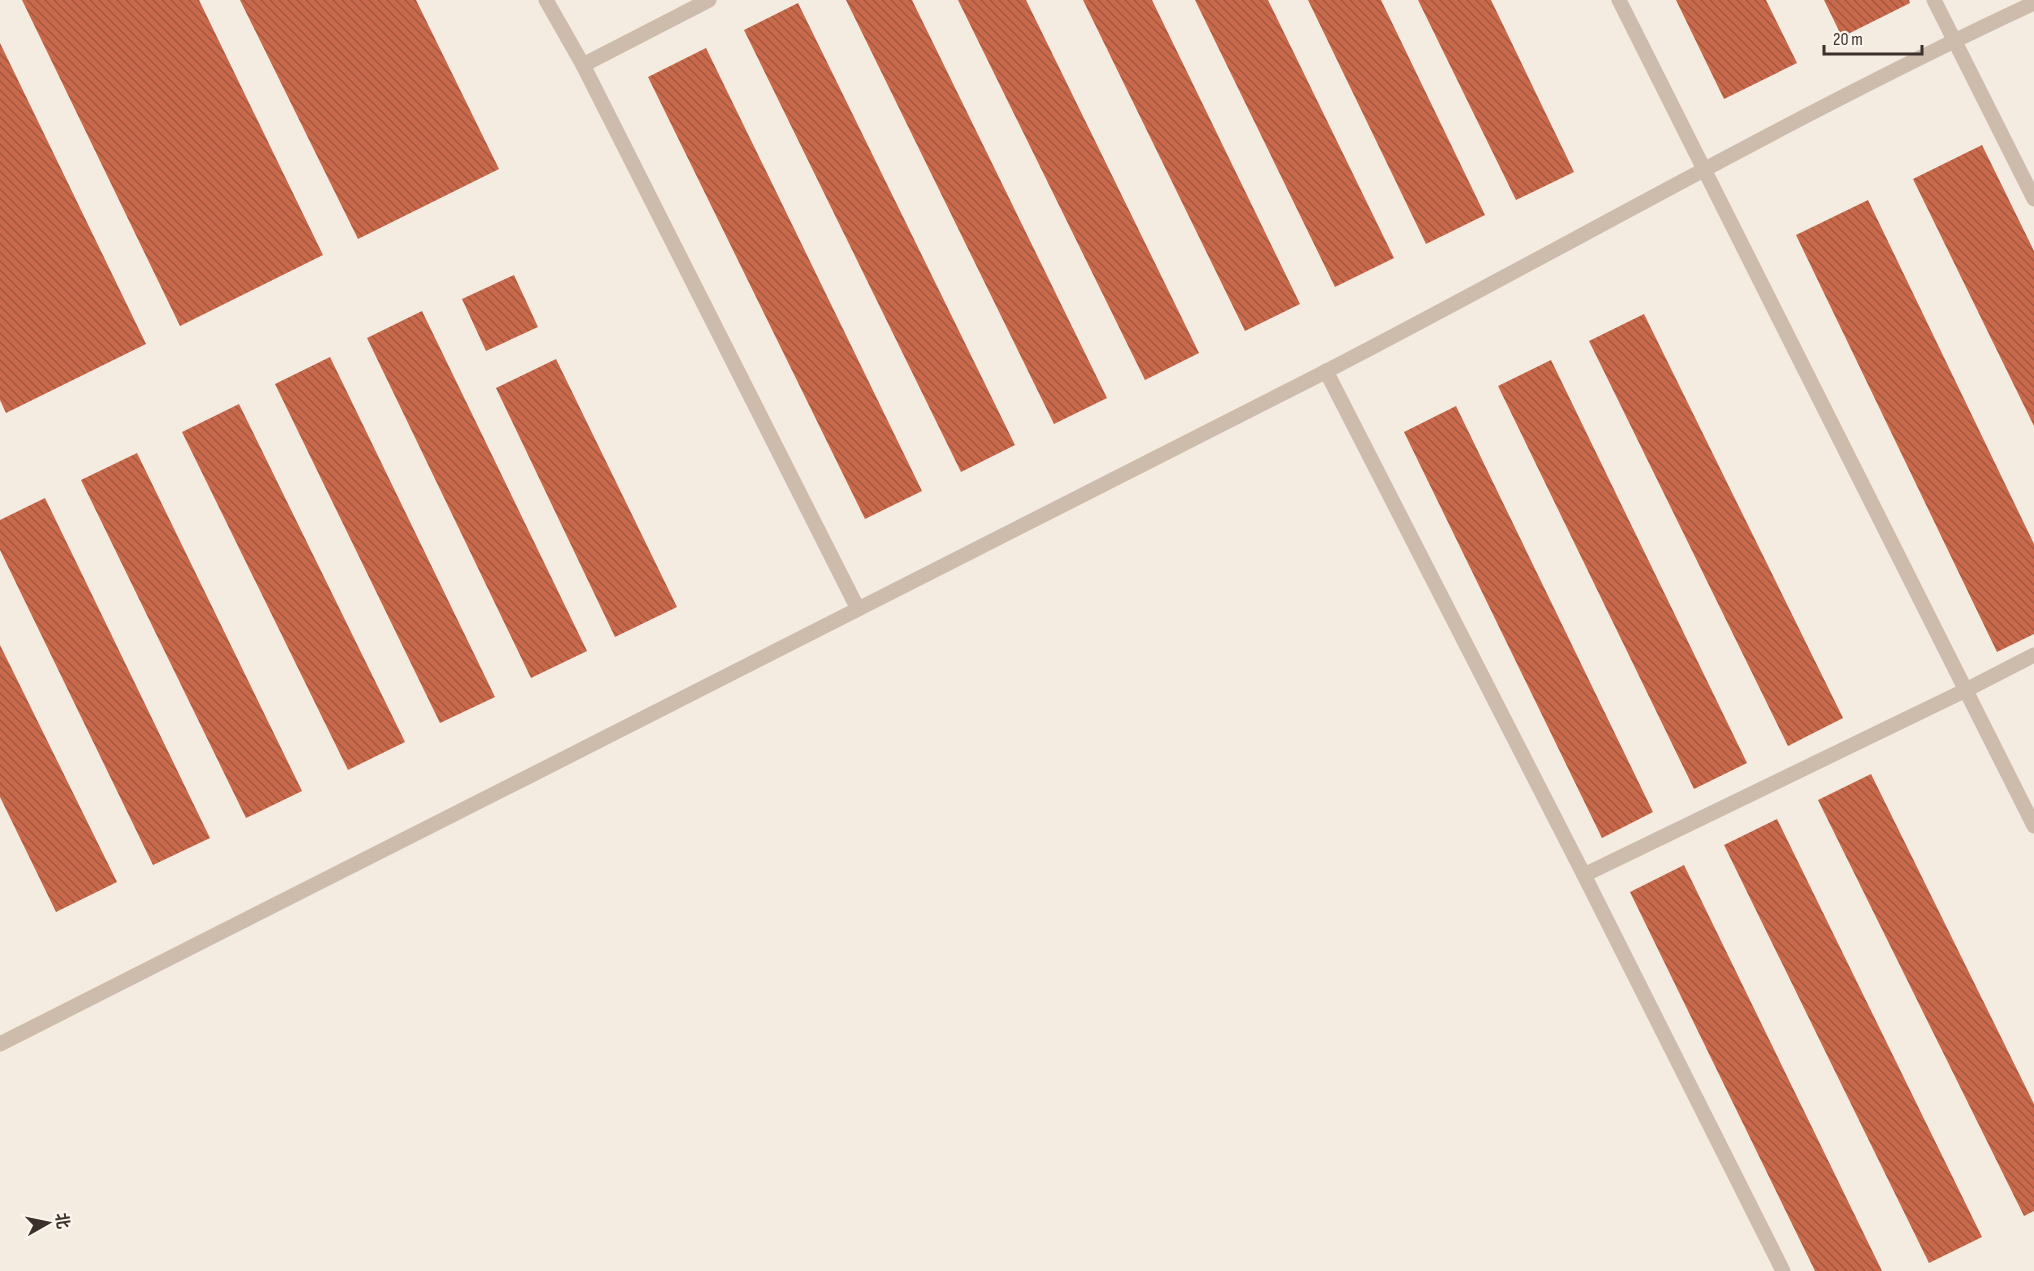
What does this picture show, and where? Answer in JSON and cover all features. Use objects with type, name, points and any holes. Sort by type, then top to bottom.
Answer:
[{"type":"street","points":[[546,0],[583,65],[858,609]]},
{"type":"street","points":[[583,65],[709,0]]},
{"type":"street","points":[[1619,0],[2034,826]]},
{"type":"street","points":[[1934,0],[2034,199]]},
{"type":"street","points":[[0,1044],[1326,371],[1704,169],[1954,40],[2034,3]]},
{"type":"street","points":[[1326,371],[1584,875],[1783,1271]]},
{"type":"street","points":[[1584,875],[2034,655]]},
{"type":"building","points":[[22,0],[199,0],[323,255],[180,326]]},
{"type":"building","points":[[240,0],[416,0],[499,169],[358,239]]},
{"type":"building","points":[[846,0],[912,0],[1107,398],[1054,424]]},
{"type":"building","points":[[958,0],[1026,0],[1199,353],[1145,380]]},
{"type":"building","points":[[1083,0],[1152,0],[1300,304],[1245,331]]},
{"type":"building","points":[[1195,0],[1268,0],[1394,258],[1335,287]]},
{"type":"building","points":[[1308,0],[1381,0],[1485,215],[1426,244]]},
{"type":"building","points":[[1418,0],[1491,0],[1574,172],[1516,200]]},
{"type":"building","points":[[1676,0],[1766,0],[1797,63],[1724,99]]},
{"type":"building","points":[[1824,0],[1909,0],[1910,3],[1842,37]]},
{"type":"building","points":[[798,3],[1015,445],[961,472],[744,30]]},
{"type":"building","points":[[0,43],[146,344],[6,413],[0,400]]},
{"type":"building","points":[[706,48],[922,491],[865,519],[648,77]]},
{"type":"building","points":[[1982,145],[2034,251],[2034,426],[1913,179]]},
{"type":"building","points":[[1868,200],[2034,544],[2034,634],[1997,652],[1796,235]]},
{"type":"building","points":[[514,275],[538,327],[486,351],[462,299]]},
{"type":"building","points":[[422,311],[587,651],[531,678],[367,338]]},
{"type":"building","points":[[1644,314],[1843,718],[1788,746],[1589,341]]},
{"type":"building","points":[[330,357],[495,697],[440,723],[275,384]]},
{"type":"building","points":[[556,359],[677,607],[615,637],[496,388]]},
{"type":"building","points":[[1551,360],[1747,763],[1694,789],[1498,386]]},
{"type":"building","points":[[239,404],[405,742],[348,770],[182,432]]},
{"type":"building","points":[[1456,406],[1653,812],[1602,838],[1404,432]]},
{"type":"building","points":[[137,453],[302,791],[246,818],[81,480]]},
{"type":"building","points":[[45,498],[210,838],[153,865],[0,550],[0,520]]},
{"type":"building","points":[[0,645],[117,882],[56,912],[0,797]]},
{"type":"building","points":[[1871,774],[2034,1104],[2034,1211],[2024,1216],[1818,800]]},
{"type":"building","points":[[1777,819],[1982,1237],[1929,1263],[1724,845]]},
{"type":"building","points":[[1684,865],[1882,1271],[1815,1271],[1630,892]]}]
